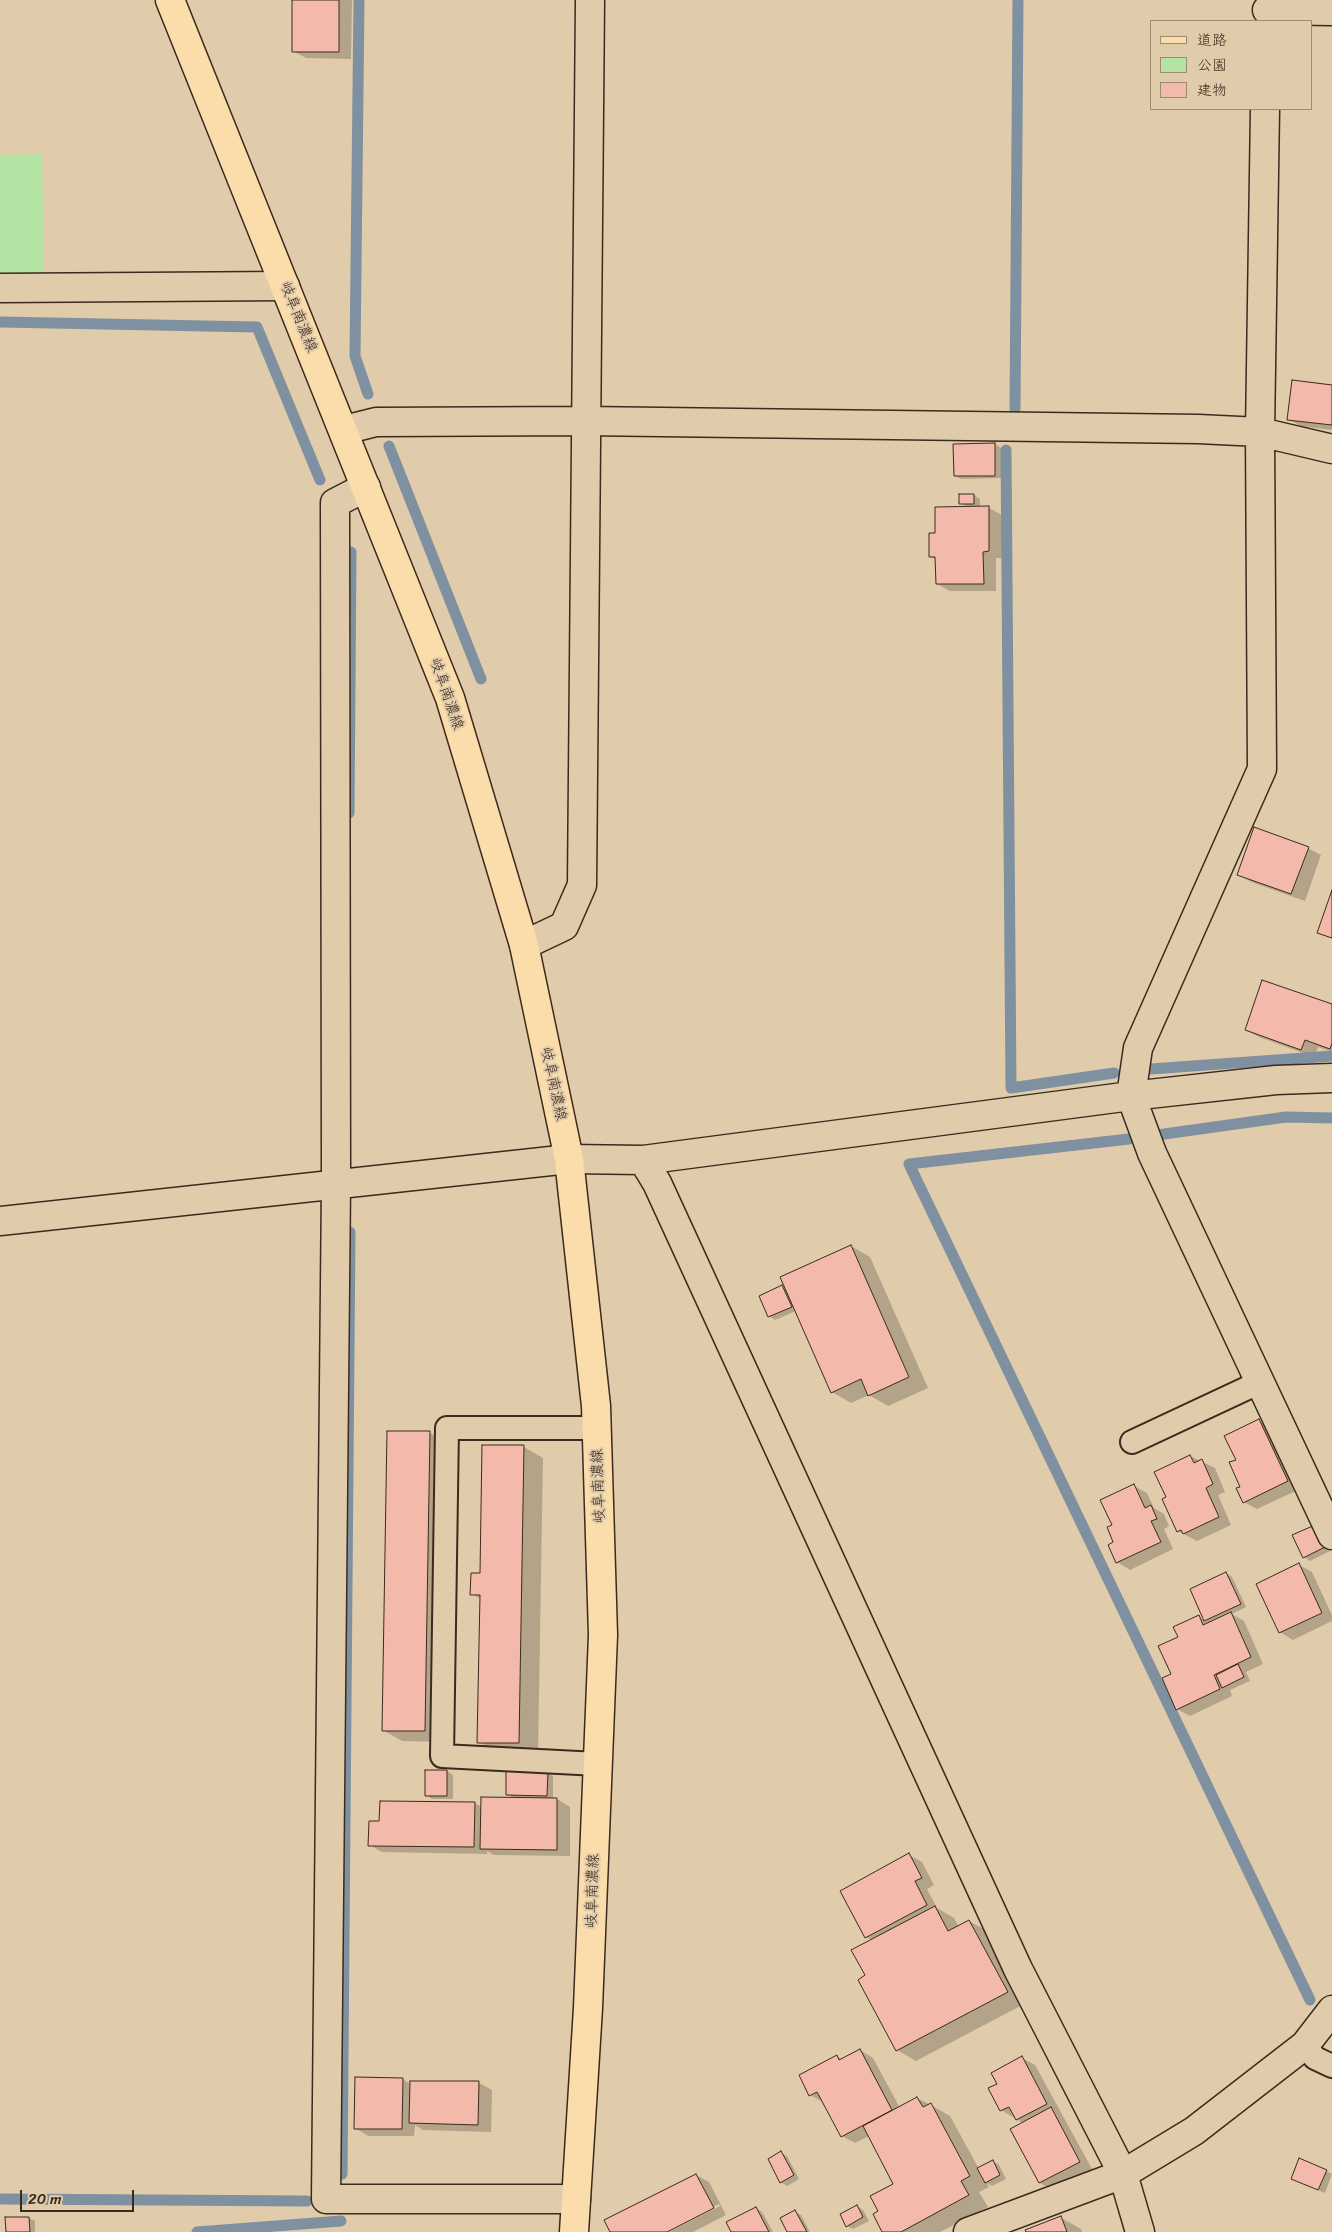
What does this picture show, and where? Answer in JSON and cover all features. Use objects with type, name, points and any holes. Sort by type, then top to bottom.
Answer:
[{"type":"main road","name":"岐阜南濃線","points":[[170,0],[450,698],[524,945],[569,1160],[595,1396],[603,1635],[588,2008],[574,2232]]},
{"type":"street","points":[[524,945],[564,926],[582,886],[590,0]]},
{"type":"street","points":[[1267,10],[1332,11]]},
{"type":"street","points":[[1265,110],[1260,432],[1262,770],[1138,1048],[1131,1096],[1152,1153],[1258,1383],[1332,1535]]},
{"type":"street","points":[[0,288],[285,286]]},
{"type":"street","points":[[344,430],[376,422],[585,421],[1198,429],[1260,432],[1332,449]]},
{"type":"street","points":[[366,487],[335,503],[336,1184],[326,2199],[576,2199]]},
{"type":"street","points":[[0,1221],[569,1160],[643,1160],[1131,1096],[1276,1080],[1332,1078]]},
{"type":"street","points":[[643,1160],[657,1183],[1018,1969],[1124,2174],[1140,2232]]},
{"type":"street","points":[[968,2232],[1124,2174],[1194,2131],[1305,2045],[1332,2010]]},
{"type":"lane","points":[[1132,1442],[1258,1383]]},
{"type":"lane","points":[[597,1428],[448,1428],[442,1756],[598,1764]]},
{"type":"lane","points":[[1305,2045],[1315,2058],[1332,2066]]},
{"type":"green space","points":[[42,154],[44,275],[0,274],[0,155]]},
{"type":"building","points":[[292,0],[339,0],[339,52],[292,52]]},
{"type":"building","points":[[1292,380],[1332,385],[1332,425],[1287,420]]},
{"type":"building","points":[[995,443],[995,476],[954,476],[953,444]]},
{"type":"building","points":[[959,494],[974,494],[974,504],[959,504]]},
{"type":"building","points":[[989,506],[989,551],[983,552],[984,584],[936,584],[935,557],[929,557],[929,533],[935,533],[935,507]]},
{"type":"building","points":[[1254,827],[1309,847],[1291,894],[1237,875]]},
{"type":"building","points":[[1332,890],[1332,938],[1317,933]]},
{"type":"building","points":[[1262,980],[1332,1004],[1332,1043],[1330,1049],[1305,1040],[1301,1050],[1245,1030]]},
{"type":"building","points":[[851,1245],[909,1377],[868,1396],[861,1379],[831,1393],[780,1277]]},
{"type":"building","points":[[782,1285],[792,1307],[768,1317],[759,1296]]},
{"type":"building","points":[[1259,1419],[1288,1481],[1243,1503],[1236,1488],[1240,1487],[1229,1462],[1236,1460],[1224,1436]]},
{"type":"building","points":[[387,1431],[430,1431],[425,1731],[382,1731]]},
{"type":"building","points":[[482,1445],[524,1445],[519,1743],[477,1743],[480,1595],[470,1595],[471,1573],[480,1573]]},
{"type":"building","points":[[1190,1455],[1194,1463],[1202,1459],[1213,1484],[1206,1488],[1219,1517],[1183,1534],[1181,1530],[1177,1532],[1162,1499],[1166,1497],[1154,1472]]},
{"type":"building","points":[[1134,1484],[1145,1508],[1151,1505],[1157,1519],[1151,1521],[1161,1542],[1116,1563],[1108,1545],[1113,1542],[1107,1527],[1112,1525],[1100,1500]]},
{"type":"building","points":[[1315,1525],[1325,1547],[1303,1558],[1292,1535]]},
{"type":"building","points":[[1299,1563],[1322,1613],[1279,1633],[1256,1584]]},
{"type":"building","points":[[1226,1572],[1241,1604],[1204,1621],[1190,1589]]},
{"type":"building","points":[[1231,1612],[1251,1657],[1214,1675],[1220,1689],[1176,1710],[1162,1678],[1171,1674],[1158,1646],[1178,1637],[1173,1627],[1199,1615],[1203,1625]]},
{"type":"building","points":[[1238,1664],[1244,1677],[1222,1688],[1216,1675]]},
{"type":"building","points":[[425,1770],[447,1770],[447,1796],[425,1796]]},
{"type":"building","points":[[506,1771],[548,1772],[547,1796],[506,1795]]},
{"type":"building","points":[[481,1797],[557,1798],[557,1850],[480,1849]]},
{"type":"building","points":[[380,1801],[475,1802],[474,1847],[368,1846],[369,1821],[379,1821]]},
{"type":"building","points":[[909,1853],[922,1878],[915,1881],[927,1905],[865,1938],[840,1891]]},
{"type":"building","points":[[935,1906],[948,1931],[969,1920],[1008,1992],[896,2051],[858,1980],[865,1975],[851,1950]]},
{"type":"building","points":[[860,2049],[892,2110],[841,2137],[817,2092],[809,2096],[799,2075],[837,2055],[839,2060]]},
{"type":"building","points":[[1022,2056],[1047,2104],[1016,2120],[1009,2107],[1000,2111],[988,2088],[997,2084],[991,2073]]},
{"type":"building","points":[[355,2077],[403,2078],[402,2129],[354,2129]]},
{"type":"building","points":[[410,2081],[479,2081],[478,2125],[409,2123]]},
{"type":"building","points":[[917,2097],[923,2107],[931,2103],[970,2176],[961,2181],[969,2195],[901,2232],[882,2232],[873,2214],[878,2211],[870,2196],[893,2184],[863,2126]]},
{"type":"building","points":[[1051,2107],[1080,2162],[1039,2183],[1010,2129]]},
{"type":"building","points":[[781,2151],[794,2175],[780,2183],[768,2159]]},
{"type":"building","points":[[1299,2158],[1327,2170],[1318,2190],[1291,2179]]},
{"type":"building","points":[[993,2160],[1000,2175],[985,2183],[977,2168]]},
{"type":"building","points":[[696,2174],[714,2208],[667,2232],[610,2232],[604,2220]]},
{"type":"building","points":[[857,2205],[863,2217],[846,2227],[840,2214]]},
{"type":"building","points":[[756,2207],[769,2232],[731,2232],[726,2222]]},
{"type":"building","points":[[795,2210],[807,2232],[787,2232],[780,2218]]},
{"type":"building","points":[[1061,2216],[1067,2232],[1026,2232],[1025,2230]]},
{"type":"building","points":[[5,2217],[29,2217],[30,2232],[6,2232]]},
{"type":"waterway","points":[[359,0],[355,356],[368,394]]},
{"type":"waterway","points":[[1015,409],[1018,0]]},
{"type":"waterway","points":[[0,322],[257,327],[320,480]]},
{"type":"waterway","points":[[389,446],[481,679]]},
{"type":"waterway","points":[[1006,450],[1011,1088],[1114,1073]]},
{"type":"waterway","points":[[349,813],[351,552]]},
{"type":"waterway","points":[[1151,1069],[1332,1056]]},
{"type":"waterway","points":[[1157,1135],[1286,1117],[1332,1118]]},
{"type":"waterway","points":[[1129,1139],[909,1164],[1310,2000]]},
{"type":"waterway","points":[[342,2174],[350,1232]]},
{"type":"waterway","points":[[0,2199],[307,2201]]},
{"type":"waterway","points":[[197,2232],[341,2221]]}]
